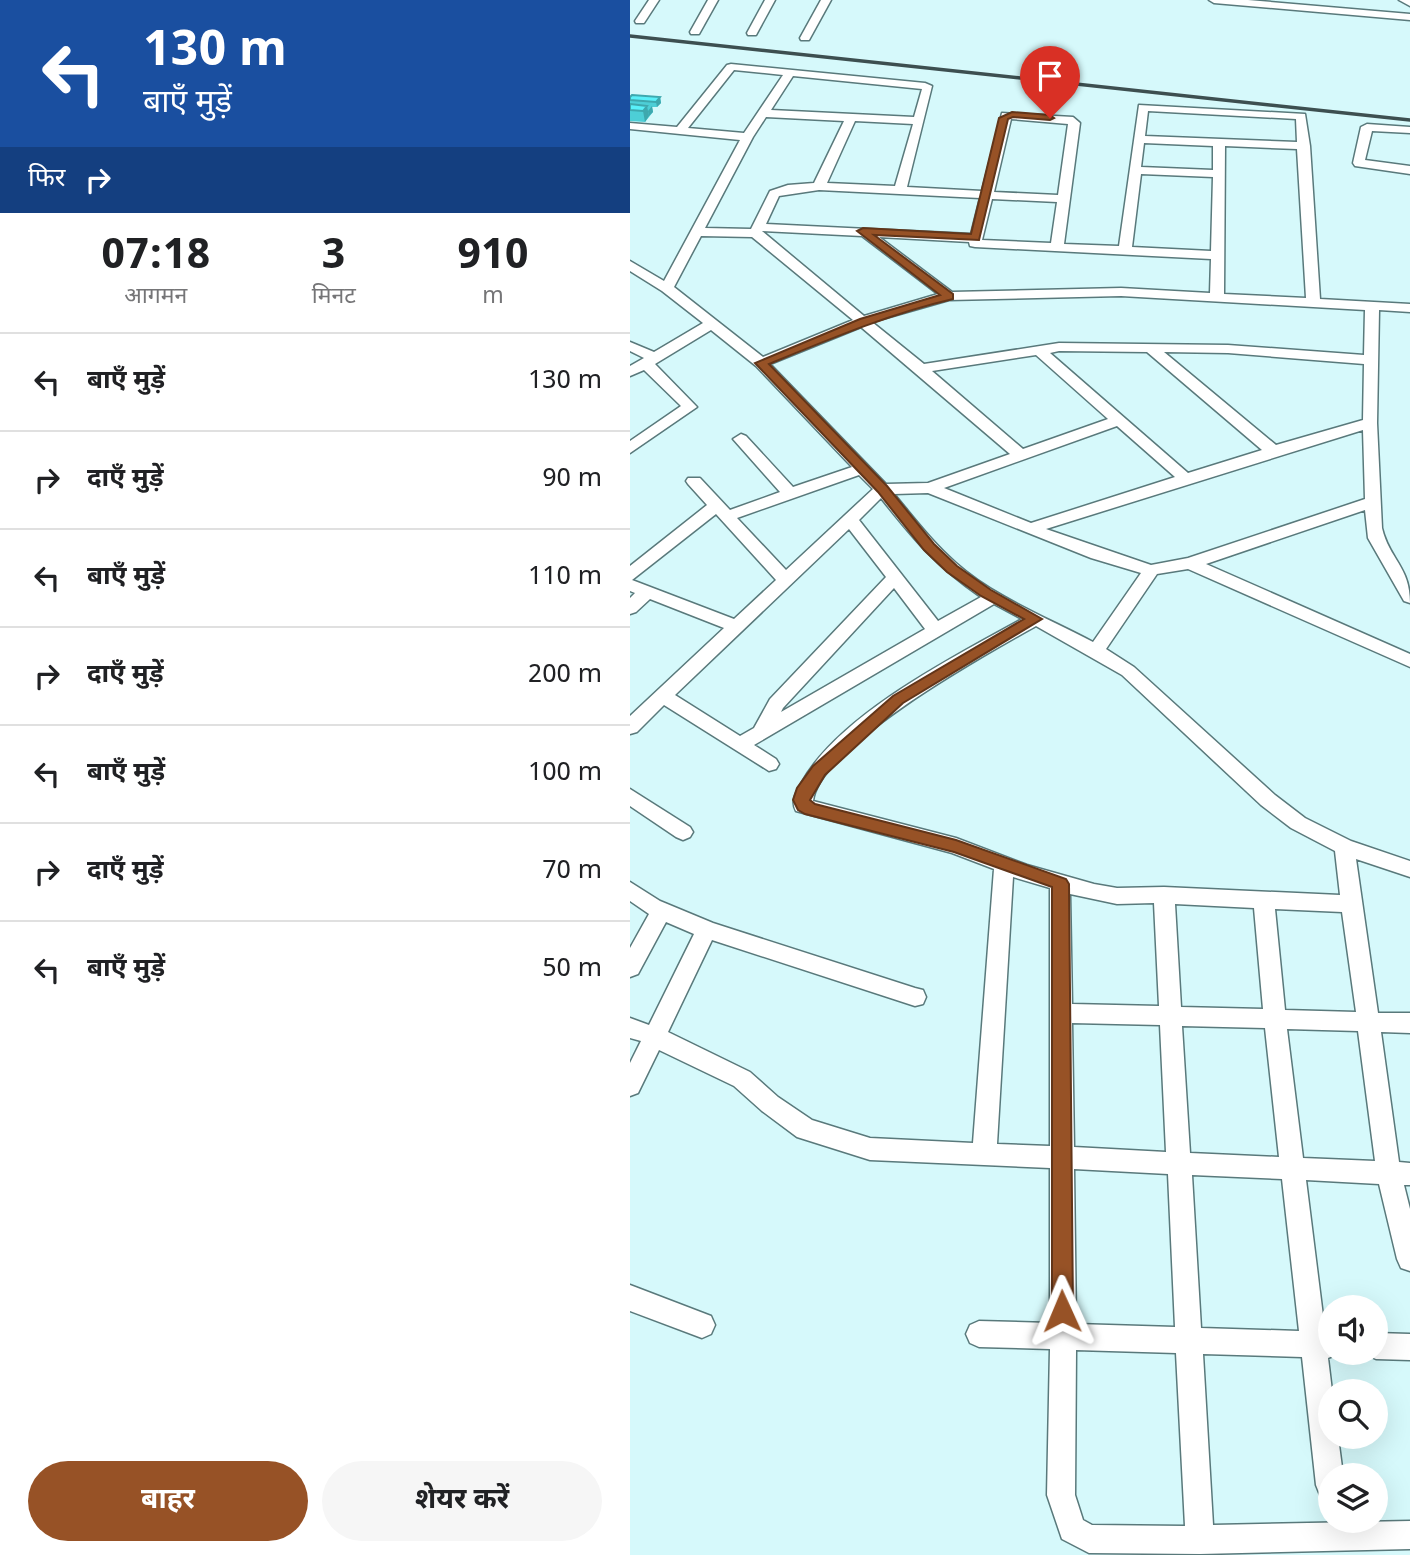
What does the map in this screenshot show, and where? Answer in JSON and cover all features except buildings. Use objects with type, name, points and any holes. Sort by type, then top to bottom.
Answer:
[{"type":"street","points":[[640,21],[654,0]]},
{"type":"street","points":[[695,32],[713,0]]},
{"type":"street","points":[[752,33],[770,0]]},
{"type":"street","points":[[805,38],[826,0]]},
{"type":"street","points":[[1214,0],[1410,17]]},
{"type":"street","points":[[1321,0],[1339,11]]},
{"type":"street","points":[[1404,0],[1410,3]]},
{"type":"street","points":[[680,131],[728,68],[928,86],[900,192]]},
{"type":"street","points":[[667,288],[747,137],[791,72]]},
{"type":"street","points":[[1125,251],[1138,139],[1143,109],[1146,106],[1301,116],[1312,302]]},
{"type":"street","points":[[764,113],[919,121]]},
{"type":"street","points":[[1057,247],[1073,120],[1012,114],[1004,118],[974,241],[978,244],[1216,255]]},
{"type":"street","points":[[819,186],[851,118]]},
{"type":"street","points":[[630,126],[747,137]]},
{"type":"street","points":[[1410,130],[1367,127],[1359,163],[1410,170]]},
{"type":"street","points":[[1138,139],[1304,146]]},
{"type":"street","points":[[1217,297],[1219,143]]},
{"type":"street","points":[[1134,170],[1218,174]]},
{"type":"street","points":[[756,230],[774,194],[788,189],[819,186],[1063,199]]},
{"type":"street","points":[[756,230],[1019,454]]},
{"type":"street","points":[[695,232],[863,231],[975,238]]},
{"type":"street","points":[[863,231],[949,296]]},
{"type":"street","points":[[630,265],[667,288],[761,363],[883,489],[929,547],[961,576],[993,597],[1097,650],[1128,671],[1268,800],[1298,823],[1344,848],[1410,869]]},
{"type":"street","points":[[761,363],[864,322],[949,296],[1121,292],[1410,308]]},
{"type":"street","points":[[1372,306],[1370,423],[1376,538],[1410,597]]},
{"type":"street","points":[[630,372],[712,324]]},
{"type":"street","points":[[630,346],[650,360],[690,407],[630,449]]},
{"type":"street","points":[[1150,348],[1273,451]]},
{"type":"street","points":[[921,369],[1038,349],[1228,349],[1371,360]]},
{"type":"street","points":[[1038,349],[1186,479]]},
{"type":"street","points":[[630,727],[883,489],[930,488],[1119,420]]},
{"type":"street","points":[[1030,529],[1273,451],[1370,423]]},
{"type":"street","points":[[741,439],[789,494]]},
{"type":"street","points":[[630,575],[722,511],[789,494],[863,468]]},
{"type":"street","points":[[694,481],[786,580]]},
{"type":"street","points":[[930,488],[1097,554],[1151,570],[1190,563],[1373,502]]},
{"type":"street","points":[[850,520],[936,629]]},
{"type":"street","points":[[1387,558],[1410,561]]},
{"type":"street","points":[[1190,563],[1410,661]]},
{"type":"street","points":[[1097,650],[1151,570]]},
{"type":"street","points":[[762,731],[776,704],[895,577]]},
{"type":"street","points":[[630,585],[737,627]]},
{"type":"street","points":[[630,608],[647,593]]},
{"type":"street","points":[[739,744],[993,597]]},
{"type":"street","points":[[1035,619],[898,699],[819,771],[803,793],[803,806],[956,846],[1060,884],[1117,896],[1164,895],[1351,904]]},
{"type":"street","points":[[663,696],[769,764]]},
{"type":"street","points":[[630,796],[683,832]]},
{"type":"street","points":[[1344,848],[1366,1022],[1399,1174],[1410,1259]]},
{"type":"street","points":[[984,1154],[1004,865]]},
{"type":"street","points":[[1060,884],[1063,1336],[1061,1494],[1065,1513],[1072,1529],[1089,1539],[1200,1540],[1318,1530]]},
{"type":"street","points":[[630,890],[661,911],[707,930],[915,997]]},
{"type":"street","points":[[1164,895],[1200,1540]]},
{"type":"street","points":[[1264,900],[1293,1169],[1318,1320]]},
{"type":"street","points":[[632,961],[661,911]]},
{"type":"street","points":[[630,1086],[707,930]]},
{"type":"street","points":[[1061,1013],[1410,1023]]},
{"type":"street","points":[[630,1028],[653,1036],[741,1079],[805,1129],[870,1149],[1399,1174]]},
{"type":"street","points":[[630,1298],[702,1325]]},
{"type":"street","points":[[979,1334],[1318,1344]]},
{"type":"street","points":[[1388,1346],[1410,1347]]},
{"type":"street","points":[[1323,1365],[1329,1463]]},
{"type":"street","points":[[1385,1533],[1410,1535]]},
{"type":"railway","points":[[630,36],[1410,120]]},
{"type":"route","points":[[1050,118],[1012,114],[1004,118],[975,238],[863,231],[949,296],[864,322],[761,363],[883,489],[929,547],[952,569],[986,593],[1035,619],[898,699],[865,726],[819,771],[803,793],[802,800],[803,806],[810,810],[956,846],[1060,884],[1062,1311]]}]
